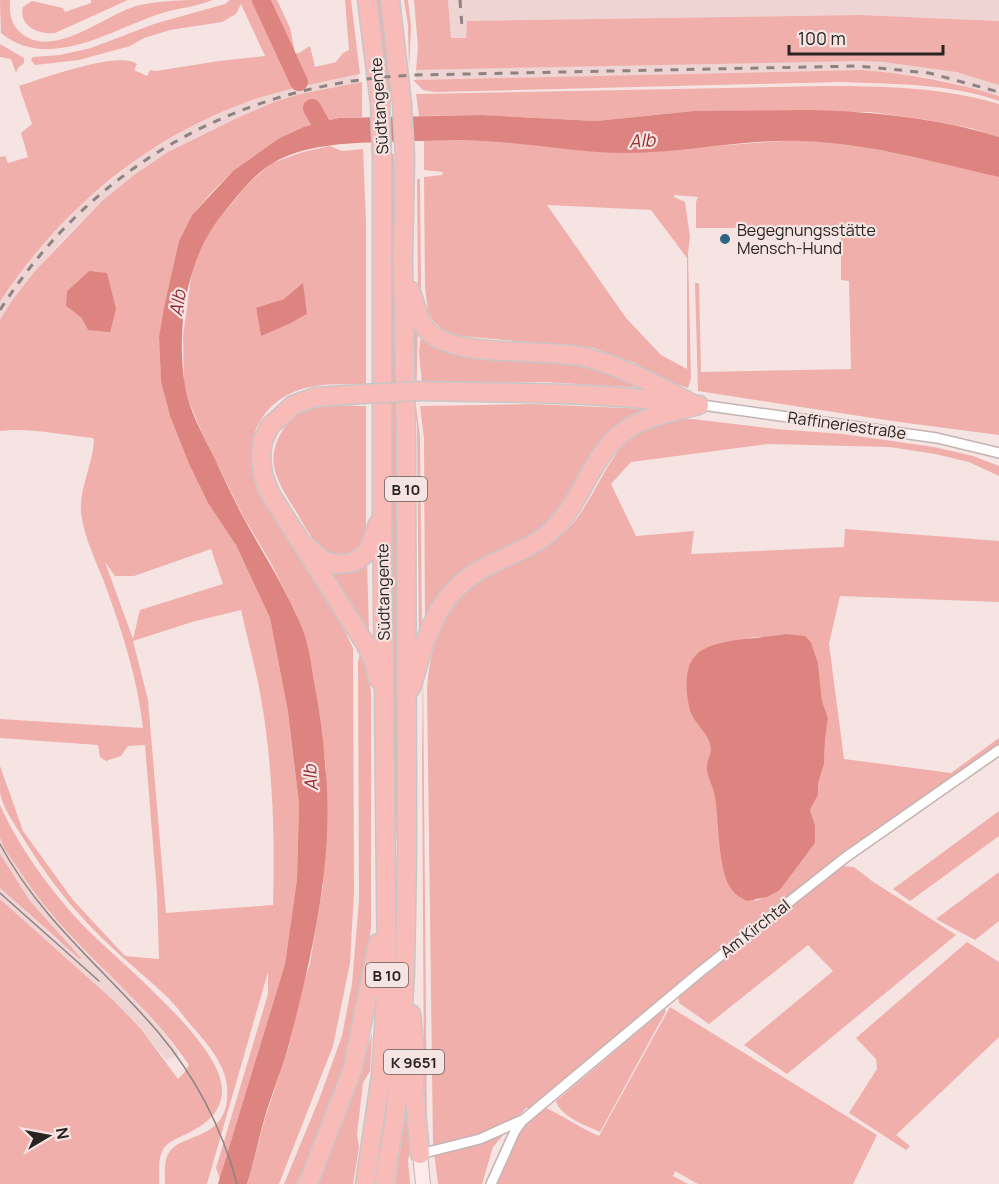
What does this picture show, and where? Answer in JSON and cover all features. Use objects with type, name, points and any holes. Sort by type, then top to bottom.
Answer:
[{"type":"highway","name":"Südtangente","points":[[365,1184],[377,1115],[387,980],[382,510],[382,158],[380,104],[368,0]]},
{"type":"highway","name":"Südtangente","points":[[384,1184],[395,1118],[405,970],[406,439],[403,271],[405,157],[402,104],[390,0]]},
{"type":"highway","points":[[403,271],[422,324],[431,334],[448,344],[581,356],[618,368],[696,405]]},
{"type":"highway","points":[[385,708],[374,661],[271,495],[263,475],[261,456],[263,441],[270,426],[285,410],[304,399],[421,392],[595,395],[696,405]]},
{"type":"highway","points":[[406,707],[434,618],[453,591],[485,567],[553,530],[580,493],[604,453],[625,430],[656,415],[696,405]]},
{"type":"highway","points":[[292,527],[307,547],[321,559],[346,564],[362,557],[369,549],[382,510]]},
{"type":"highway","points":[[308,1184],[353,1068],[386,891]]},
{"type":"highway","name":"K 9651","points":[[405,970],[414,1044],[414,1089],[420,1154]]},
{"type":"main road","name":"K 9651","points":[[420,1154],[423,1184]]},
{"type":"street","name":"Raffineriestraße","points":[[696,405],[937,438],[999,453]]},
{"type":"street","name":"Am Kirchtal","points":[[420,1154],[480,1138],[522,1120],[700,972],[846,857],[999,750]]},
{"type":"street","name":"Am Kirchtal","points":[[491,1184],[522,1120]]},
{"type":"shaded area","points":[[0,0],[10,0],[11,18],[21,33],[34,40],[48,42],[78,33],[136,6],[164,1],[213,0],[159,14],[80,44],[39,49],[19,44],[1,33]]},
{"type":"shaded area","points":[[91,0],[128,0],[55,33],[31,28],[22,14],[23,7],[32,1],[63,8],[65,12],[91,3]]},
{"type":"shaded area","points":[[230,0],[277,0],[290,28],[295,53],[310,46],[315,67],[336,62],[343,53],[349,50],[345,0],[351,0],[360,74],[251,100],[200,122],[166,141],[133,162],[74,212],[22,270],[0,302],[0,157],[5,156],[8,163],[28,157],[21,133],[32,124],[19,86],[80,67],[114,61],[128,61],[137,64],[134,70],[147,76],[150,70],[265,56],[241,4],[236,14],[222,22],[170,30],[144,38],[130,46],[79,60],[35,65],[31,60],[33,57],[60,55],[91,48],[154,24],[225,4]]},
{"type":"shaded area","points":[[375,0],[381,0],[392,102],[386,102]]},
{"type":"shaded area","points":[[404,0],[408,0],[411,26],[409,70],[408,25]]},
{"type":"shaded area","points":[[414,0],[448,0],[451,38],[466,38],[467,21],[860,15],[999,21],[999,85],[956,72],[883,62],[857,61],[416,70],[418,47]]},
{"type":"shaded area","points":[[448,0],[999,0],[999,21],[860,15],[467,21],[466,38],[451,38]]},
{"type":"shaded area","points":[[0,44],[24,58],[24,63],[16,73],[11,59],[0,57]]},
{"type":"shaded area","points":[[831,61],[883,62],[956,72],[999,85],[999,96],[920,76],[863,70],[416,80],[416,70]]},
{"type":"shaded area","points":[[863,70],[915,76],[949,83],[999,96],[999,101],[940,88],[879,83],[839,82],[435,92],[423,90],[413,80]]},
{"type":"shaded area","points":[[358,75],[359,83],[300,94],[237,118],[168,152],[134,175],[102,201],[63,240],[35,271],[0,320],[0,302],[36,251],[83,202],[146,153],[190,127],[237,105],[309,83]]},
{"type":"shaded area","points":[[362,82],[362,117],[339,118],[278,139],[233,171],[212,192],[192,215],[179,241],[159,337],[161,382],[170,416],[189,464],[208,503],[236,545],[270,618],[288,712],[299,802],[297,879],[285,964],[220,1179],[216,1168],[268,994],[268,972],[207,1184],[165,1184],[166,1160],[172,1149],[202,1134],[221,1118],[226,1105],[227,1086],[222,1069],[208,1045],[170,1000],[100,936],[64,897],[16,828],[0,793],[0,766],[23,831],[73,900],[125,956],[159,959],[157,893],[145,745],[128,746],[121,756],[106,761],[100,757],[98,745],[0,738],[0,719],[143,728],[134,675],[107,590],[88,542],[81,512],[82,494],[94,440],[93,438],[35,431],[0,431],[0,320],[35,271],[102,201],[134,175],[168,152],[237,118],[300,94]],"holes":[[[89,271],[88,330],[67,291]],[[211,549],[223,584],[140,610],[133,639],[105,562],[115,576],[134,576]],[[241,610],[260,692],[269,754],[274,855],[273,905],[166,913],[148,700],[133,641],[192,622]]]},
{"type":"shaded area","points":[[823,86],[889,87],[934,91],[999,104],[999,137],[970,128],[870,112],[694,111],[596,121],[481,115],[419,116],[416,94]]},
{"type":"shaded area","points":[[795,140],[843,143],[935,161],[999,177],[999,435],[698,391],[695,283],[699,283],[701,372],[851,369],[849,281],[841,280],[841,228],[696,228],[698,197],[674,195],[685,202],[690,237],[688,253],[691,378],[688,388],[666,381],[635,363],[593,348],[461,336],[443,330],[434,322],[428,312],[425,288],[424,177],[442,175],[443,172],[424,170],[424,141],[494,141],[623,153]],"holes":[[[547,205],[651,210],[687,258],[687,369],[661,355],[626,318]]]},
{"type":"shaded area","points":[[330,146],[342,151],[363,149],[366,221],[366,384],[310,387],[291,393],[276,402],[265,414],[257,428],[252,444],[251,461],[260,496],[344,629],[353,648],[354,892],[350,963],[333,1046],[279,1184],[247,1184],[266,1115],[289,1046],[302,987],[310,964],[323,885],[326,767],[307,643],[294,609],[271,563],[243,516],[188,399],[184,384],[183,336],[192,270],[208,232],[247,185],[272,163],[303,152]],"holes":[[[284,299],[307,314],[261,335],[256,309]]]},
{"type":"shaded area","points":[[388,154],[394,154],[399,811],[397,836],[393,811]]},
{"type":"shaded area","points":[[417,179],[420,179],[421,292],[424,311],[418,289]]},
{"type":"shaded area","points":[[413,323],[418,327],[416,406],[420,437],[422,636],[419,640],[417,424],[413,405]]},
{"type":"shaded area","points":[[421,335],[588,363],[644,388],[544,382],[422,384],[419,352]]},
{"type":"shaded area","points":[[532,404],[648,409],[566,508],[425,622],[424,439],[420,406]]},
{"type":"shaded area","points":[[366,406],[366,532],[357,548],[346,554],[333,554],[327,552],[312,538],[282,488],[274,469],[275,449],[278,438],[285,427],[298,413],[325,407]]},
{"type":"shaded area","points":[[692,419],[843,434],[934,447],[973,456],[999,466],[999,476],[969,462],[890,447],[768,444],[631,462],[611,484],[636,536],[694,531],[691,554],[844,547],[845,529],[999,541],[999,602],[840,596],[829,644],[844,759],[951,773],[999,738],[999,744],[866,838],[732,941],[675,986],[533,1108],[526,1108],[493,1147],[482,1184],[438,1184],[433,1145],[427,688],[434,646],[445,620],[461,597],[482,581],[558,539],[579,515],[625,443],[642,431],[663,422]],"holes":[[[754,637],[811,642],[818,663],[822,701],[828,718],[824,764],[818,784],[818,795],[810,810],[815,825],[815,843],[780,890],[756,901],[723,867],[715,794],[707,766],[712,749],[709,647]]]},
{"type":"shaded area","points":[[367,560],[369,633],[324,568]]},
{"type":"shaded area","points":[[361,650],[371,692],[371,927],[365,982],[347,1061],[297,1184],[284,1184],[342,1036],[352,984],[359,900],[358,662]]},
{"type":"shaded area","points":[[423,667],[427,1140],[424,1079]]},
{"type":"shaded area","points":[[0,805],[25,851],[56,894],[79,921],[187,1026],[218,1072],[222,1092],[218,1107],[203,1124],[164,1148],[160,1161],[159,1184],[0,1184],[0,899],[114,1001],[141,1029],[178,1079],[189,1065],[150,1016],[60,924],[40,899],[1,842]]},
{"type":"shaded area","points":[[999,811],[999,836],[910,901],[893,889]]},
{"type":"shaded area","points":[[0,836],[26,881],[50,913],[142,1008],[179,1054],[166,1060],[114,1001],[0,899],[0,888],[59,942],[62,937],[30,901],[5,863],[0,854]]},
{"type":"shaded area","points":[[0,854],[30,901],[80,959],[0,888]]},
{"type":"shaded area","points":[[843,866],[854,867],[956,935],[787,1074],[744,1045],[833,971],[808,945],[709,1024],[679,1003],[678,997]]},
{"type":"shaded area","points":[[999,872],[999,921],[975,940],[936,919]]},
{"type":"shaded area","points":[[967,942],[999,962],[999,1037],[896,1135],[910,1146],[906,1150],[849,1113],[877,1069],[876,1059],[856,1038]]},
{"type":"shaded area","points":[[670,1007],[877,1135],[853,1184],[698,1184],[675,1171],[673,1176],[688,1184],[494,1184],[524,1126],[546,1108],[599,1136]]},
{"type":"shaded area","points":[[665,1009],[666,1011],[600,1132],[574,1120],[563,1112],[556,1101]]},
{"type":"shaded area","points":[[372,1033],[370,1071],[363,1083],[357,1134],[359,1148],[353,1184],[314,1184],[360,1074]]},
{"type":"shaded area","points":[[409,1093],[410,1184],[395,1184]]},
{"type":"water","name":"Alb","points":[[813,110],[907,117],[976,130],[999,137],[999,177],[876,149],[801,141],[758,142],[627,153],[484,141],[353,143],[298,152],[273,163],[245,187],[210,232],[192,272],[183,315],[182,359],[188,400],[231,493],[274,570],[304,634],[310,655],[321,722],[327,799],[327,834],[320,905],[287,1053],[266,1113],[247,1184],[218,1184],[285,964],[297,879],[299,803],[288,712],[270,618],[236,545],[208,503],[189,464],[170,416],[161,382],[159,337],[164,308],[179,241],[192,215],[233,171],[278,139],[304,127],[339,118],[481,115],[596,121],[694,111]]},
{"type":"water","points":[[89,271],[107,273],[116,309],[110,332],[88,330],[81,317],[66,306],[67,291]]},
{"type":"water","points":[[303,283],[307,314],[261,336],[256,308],[284,299]]},
{"type":"water","points":[[786,634],[805,636],[811,642],[818,663],[822,701],[828,718],[824,764],[818,784],[818,795],[810,810],[815,825],[815,843],[780,890],[767,897],[747,901],[732,889],[723,868],[715,797],[707,770],[710,744],[691,713],[687,676],[695,656],[713,645]]},
{"type":"waterway","points":[[261,0],[299,82]]},
{"type":"waterway","points":[[312,108],[325,131]]},
{"type":"tram line","points":[[0,844],[16,871],[53,920],[158,1032],[184,1066],[206,1104],[224,1143],[237,1184]]},
{"type":"tram line","points":[[0,893],[99,981]]},
{"type":"railway","points":[[460,0],[462,27]]},
{"type":"railway","points":[[0,310],[38,258],[80,212],[127,173],[178,140],[233,114],[291,94],[352,81],[416,75],[858,66],[929,73],[999,92]]},
{"type":"place","name":"Begegnungsstätte Mensch-Hund","points":[[725,239]]}]
